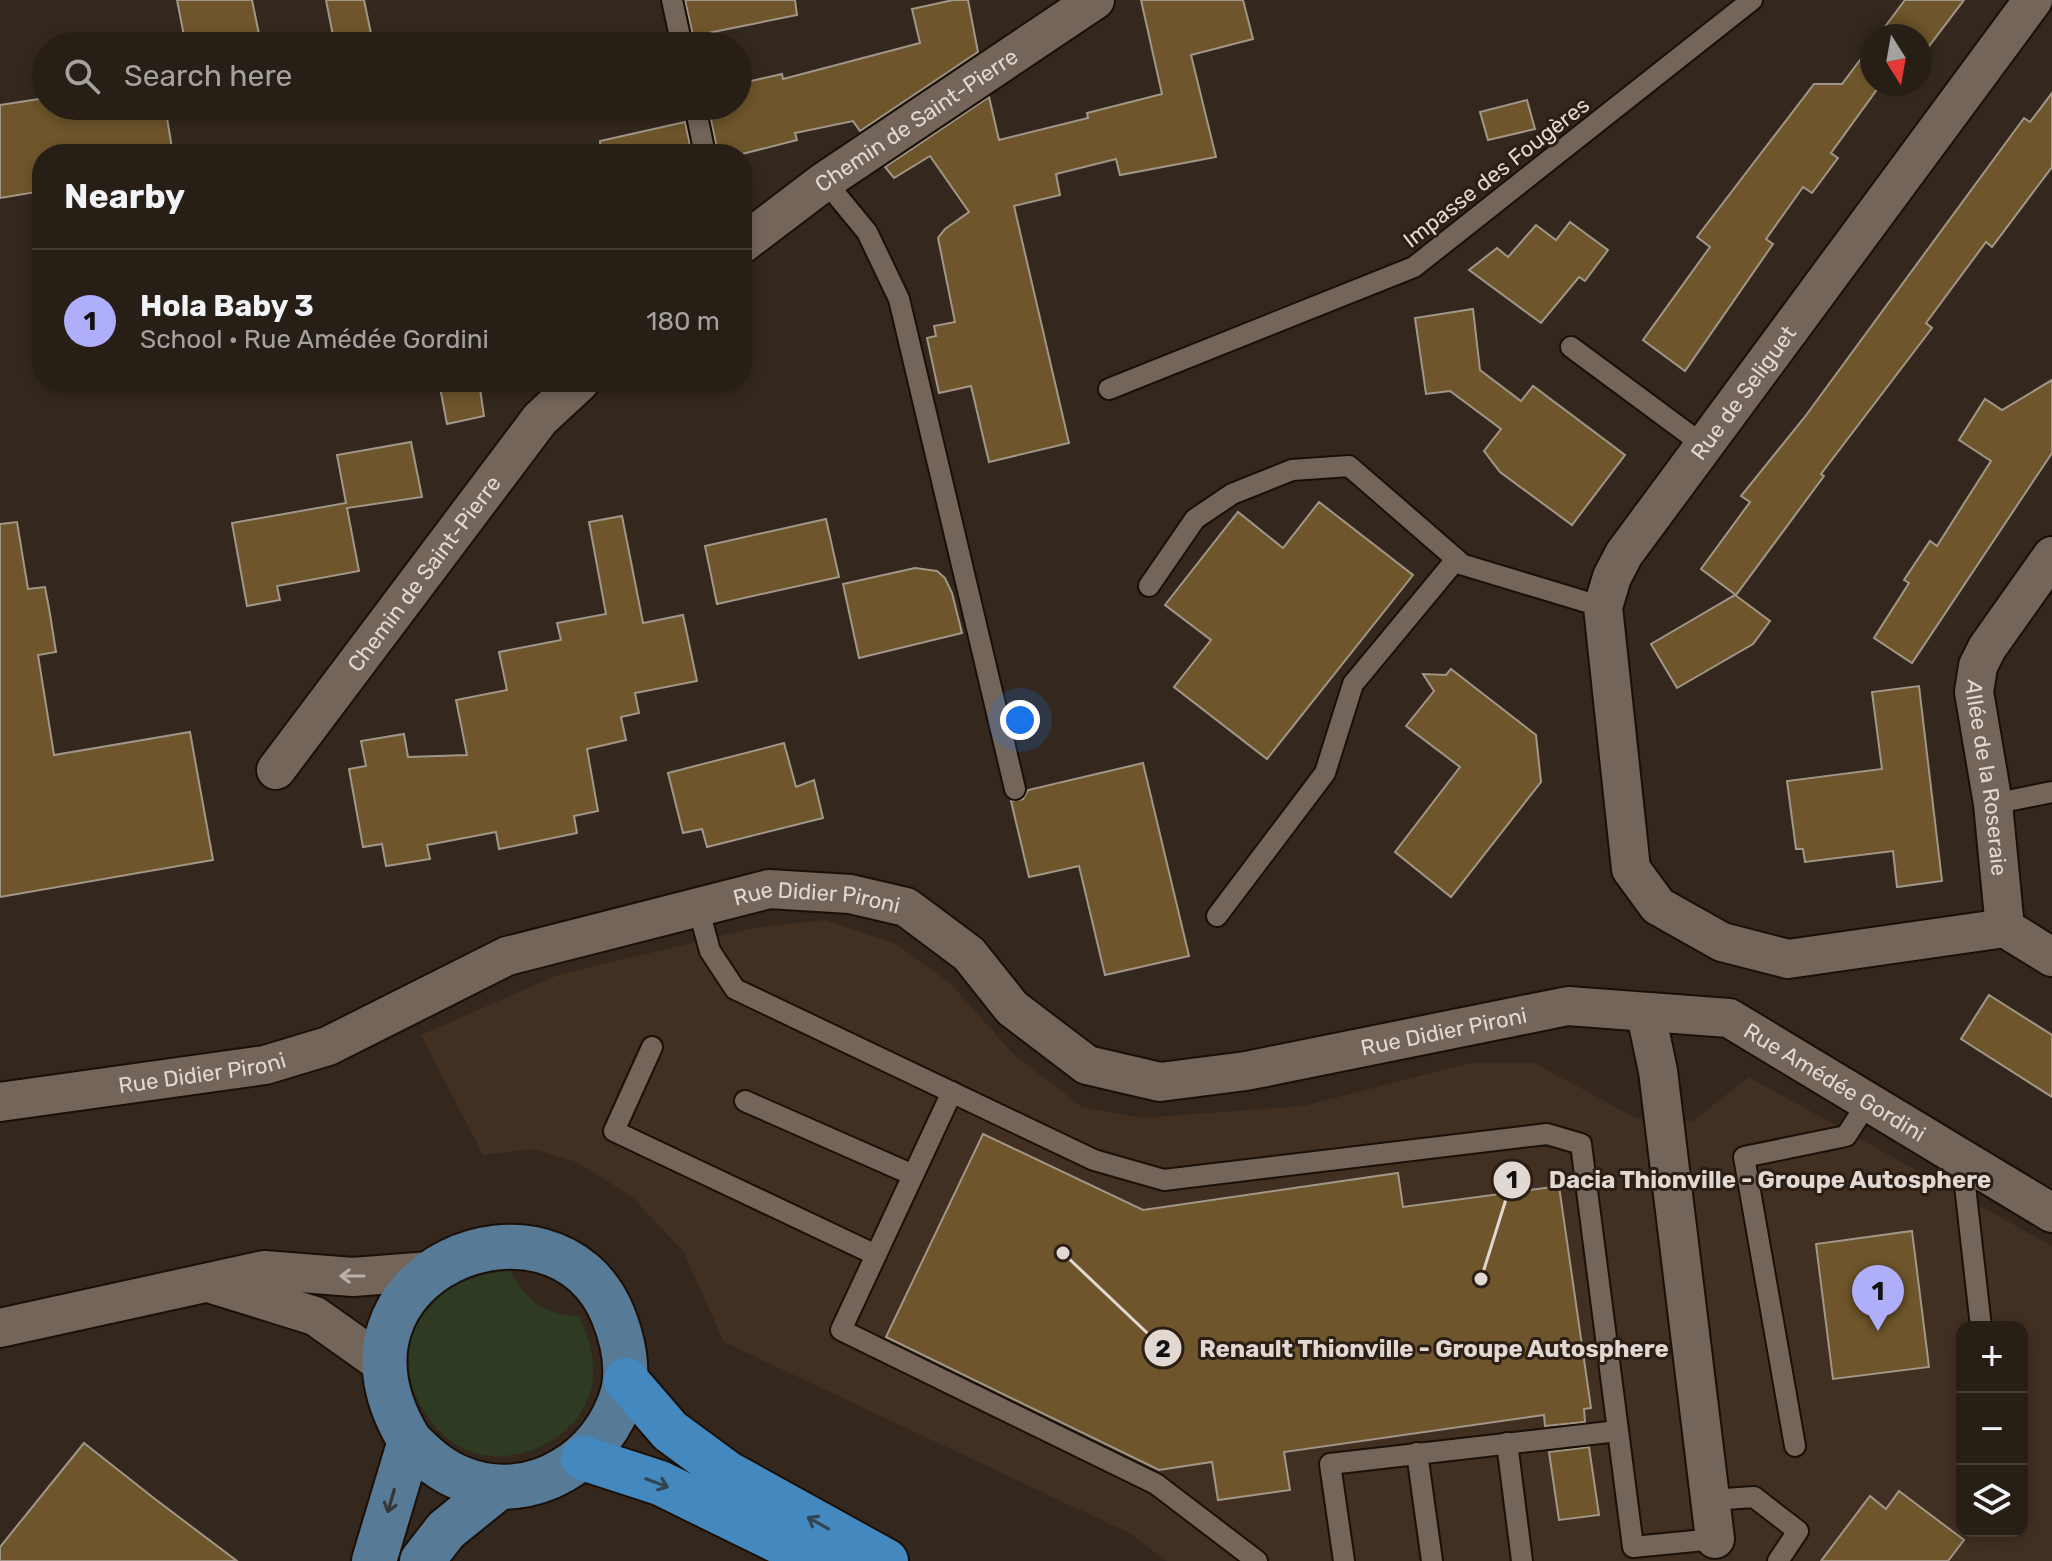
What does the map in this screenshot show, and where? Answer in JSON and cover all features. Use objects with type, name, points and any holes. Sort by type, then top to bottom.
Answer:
[{"type":"highway","points":[[626,1380],[670,1431],[727,1473],[886,1561]]},
{"type":"highway","points":[[583,1458],[660,1483],[819,1561]]},
{"type":"main road","points":[[505,1245],[545,1252],[581,1272],[608,1302],[623,1340],[626,1380],[618,1409],[604,1436],[583,1458],[558,1475],[529,1485],[499,1487],[465,1480],[435,1465],[410,1441],[395,1418],[386,1392],[384,1365],[387,1338],[396,1313],[430,1271],[465,1252],[505,1245]]},
{"type":"main road","points":[[374,1561],[410,1441]]},
{"type":"main road","points":[[422,1561],[446,1530],[499,1487]]},
{"type":"street","name":"Chemin de Saint-Pierre","points":[[752,234],[825,181],[1095,0]]},
{"type":"street","name":"Rue de Seliguet","points":[[2005,928],[1788,959],[1722,942],[1658,906],[1631,869],[1603,607],[1612,577],[1624,554],[1706,447],[2033,0]]},
{"type":"street","name":"Chemin de Saint-Pierre","points":[[276,770],[540,419],[569,392]]},
{"type":"street","name":"Allée de la Roseraie","points":[[2005,928],[1993,804],[1974,692],[1978,666],[2052,556]]},
{"type":"street","name":"Rue Didier Pironi","points":[[0,1102],[265,1065],[304,1055],[507,956],[769,889],[850,894],[906,907],[969,954],[1012,1008],[1087,1065],[1160,1082],[1246,1071],[1568,1006],[1646,1014]]},
{"type":"street","points":[[2005,928],[2052,957]]},
{"type":"street","points":[[1646,1014],[1658,1071],[1715,1539]]},
{"type":"street","name":"Rue Amédée Gordini","points":[[1646,1014],[1729,1018],[2052,1213]]},
{"type":"street","points":[[0,1328],[212,1284],[264,1270],[353,1277],[430,1271]]},
{"type":"street","points":[[212,1284],[315,1316],[384,1365]]},
{"type":"lane","points":[[672,0],[679,32]]},
{"type":"lane","name":"Impasse des Fougères","points":[[1109,389],[1414,267],[1752,0]]},
{"type":"lane","points":[[698,120],[703,144]]},
{"type":"lane","points":[[825,181],[867,232],[899,299],[1015,789]]},
{"type":"lane","points":[[1571,347],[1706,447]]},
{"type":"lane","points":[[1149,586],[1195,519],[1232,494],[1292,470],[1349,466],[1462,564]]},
{"type":"lane","points":[[1217,916],[1325,773],[1353,684],[1454,562],[1603,607]]},
{"type":"lane","points":[[1993,804],[2052,792]]},
{"type":"lane","points":[[698,907],[710,951],[735,989],[1094,1160],[1164,1180],[1547,1134],[1581,1144],[1634,1554],[1715,1539]]},
{"type":"lane","points":[[652,1047],[614,1131],[876,1255]]},
{"type":"lane","points":[[952,1092],[841,1330],[1156,1484],[1257,1561]]},
{"type":"lane","points":[[745,1101],[913,1175]]},
{"type":"lane","points":[[1795,1446],[1744,1157],[1846,1136],[1868,1102]]},
{"type":"lane","points":[[1962,1159],[1980,1321]]},
{"type":"lane","points":[[1344,1561],[1330,1464],[1618,1431]]},
{"type":"lane","points":[[1507,1443],[1522,1561]]},
{"type":"lane","points":[[1417,1453],[1432,1561]]},
{"type":"lane","points":[[1710,1500],[1754,1497],[1798,1531],[1778,1561]]},
{"type":"shaded area","points":[[825,920],[896,944],[951,984],[1013,1054],[1082,1107],[1141,1118],[1303,1106],[1471,1063],[1534,1063],[1636,1118],[1693,1121],[1749,1077],[2052,1246],[2052,1561],[1166,1561],[1131,1534],[724,1342],[683,1251],[631,1196],[577,1162],[532,1149],[483,1155],[421,1035],[558,975],[754,928]]},
{"type":"green space","points":[[510,1271],[523,1291],[538,1304],[556,1313],[580,1317],[590,1346],[593,1376],[588,1398],[577,1418],[561,1434],[542,1446],[520,1454],[497,1456],[474,1453],[448,1439],[426,1414],[415,1393],[410,1374],[410,1344],[424,1313],[444,1293],[468,1280]]},
{"type":"building","points":[[177,0],[252,0],[259,32],[183,32]]},
{"type":"building","points":[[326,0],[364,0],[371,32],[332,32]]},
{"type":"building","points":[[685,0],[795,0],[797,15],[713,32],[692,32]]},
{"type":"building","points":[[968,0],[978,52],[860,131],[853,121],[795,133],[797,140],[752,151],[752,144],[716,144],[711,120],[752,120],[752,81],[782,74],[783,79],[920,43],[912,9]]},
{"type":"building","points":[[1141,0],[1243,0],[1253,39],[1191,55],[1216,157],[1120,175],[1116,159],[1056,174],[1060,195],[1014,206],[1069,443],[989,462],[971,386],[939,393],[927,338],[936,336],[934,326],[955,322],[938,238],[969,212],[930,156],[894,178],[885,167],[989,97],[999,140],[1088,118],[1087,113],[1162,94]]},
{"type":"building","points":[[1905,0],[1964,0],[1932,42],[1932,24],[1887,24]]},
{"type":"building","points":[[1860,60],[1860,96],[1872,96],[1831,153],[1838,158],[1812,193],[1803,187],[1766,239],[1773,244],[1685,371],[1643,340],[1710,247],[1697,237],[1814,84],[1842,84]]},
{"type":"building","points":[[2052,93],[2052,167],[1992,247],[1986,242],[1926,323],[1932,328],[1821,474],[1824,476],[1736,595],[1701,569],[1750,502],[1741,496],[1804,418],[2024,118],[2030,122]]},
{"type":"building","points":[[32,100],[32,120],[167,120],[171,144],[32,144],[32,193],[0,198],[0,105]]},
{"type":"building","points":[[1527,100],[1535,129],[1488,140],[1480,112]]},
{"type":"building","points":[[685,122],[690,144],[600,144],[600,141]]},
{"type":"building","points":[[1570,222],[1608,250],[1585,281],[1579,277],[1541,323],[1469,270],[1497,248],[1508,257],[1536,225],[1556,240]]},
{"type":"building","points":[[1473,309],[1480,370],[1521,401],[1533,386],[1625,455],[1572,525],[1500,472],[1484,451],[1501,429],[1450,391],[1426,394],[1415,318]]},
{"type":"building","points":[[2052,380],[2052,453],[1912,663],[1874,638],[1909,583],[1904,580],[1930,541],[1937,546],[1991,461],[1959,440],[1985,399],[2002,410]]},
{"type":"building","points":[[441,392],[480,392],[484,416],[447,424]]},
{"type":"building","points":[[411,442],[422,497],[347,508],[359,571],[277,586],[280,600],[247,606],[232,523],[346,503],[337,455]]},
{"type":"building","points":[[1319,502],[1413,575],[1267,759],[1174,687],[1211,640],[1165,605],[1238,512],[1283,548]]},
{"type":"building","points":[[622,516],[643,623],[683,615],[697,681],[635,693],[639,713],[621,717],[626,740],[587,749],[598,811],[574,816],[577,833],[499,849],[496,832],[427,845],[430,859],[386,866],[382,844],[363,847],[349,769],[366,766],[361,741],[404,734],[408,757],[467,755],[456,700],[507,690],[499,652],[561,640],[557,623],[606,614],[589,522]]},
{"type":"building","points":[[826,519],[839,577],[717,604],[705,546]]},
{"type":"building","points":[[17,522],[28,589],[45,587],[50,614],[56,652],[38,655],[54,755],[190,732],[213,860],[0,897],[0,524]]},
{"type":"building","points":[[915,568],[937,571],[945,578],[962,633],[859,658],[843,584]]},
{"type":"building","points":[[1735,595],[1770,621],[1753,644],[1677,688],[1651,644]]},
{"type":"building","points":[[1451,669],[1536,735],[1541,782],[1451,897],[1395,852],[1460,767],[1406,726],[1434,691],[1423,674],[1446,675]]},
{"type":"building","points":[[1919,686],[1942,881],[1897,887],[1893,851],[1805,862],[1803,849],[1796,849],[1787,781],[1882,769],[1872,692]]},
{"type":"building","points":[[784,743],[796,787],[814,780],[823,818],[707,847],[702,829],[683,833],[668,773]]},
{"type":"building","points":[[1143,763],[1189,956],[1105,975],[1079,866],[1029,877],[1011,801],[1023,799],[1028,790]]},
{"type":"building","points":[[1989,995],[2052,1035],[2052,1097],[1961,1039]]},
{"type":"building","points":[[983,1134],[1143,1210],[1398,1173],[1403,1207],[1559,1186],[1591,1408],[1584,1409],[1585,1422],[1545,1426],[1544,1415],[1284,1452],[1290,1490],[1218,1500],[1212,1462],[1159,1470],[886,1337]]},
{"type":"building","points":[[1912,1231],[1929,1367],[1833,1379],[1816,1244]]},
{"type":"building","points":[[84,1443],[237,1561],[0,1561],[0,1547]]},
{"type":"building","points":[[1589,1447],[1599,1515],[1559,1520],[1549,1452]]},
{"type":"building","points":[[1899,1491],[1956,1537],[1964,1540],[1948,1561],[1821,1561],[1870,1496],[1886,1509]]},
{"type":"place","name":"Renault Thionville - Groupe Autosphere","points":[[1063,1253]]},
{"type":"place","name":"Dacia Thionville - Groupe Autosphere","points":[[1481,1279]]},
{"type":"place","name":"Hola Baby 3","points":[[1878,1331]]}]
